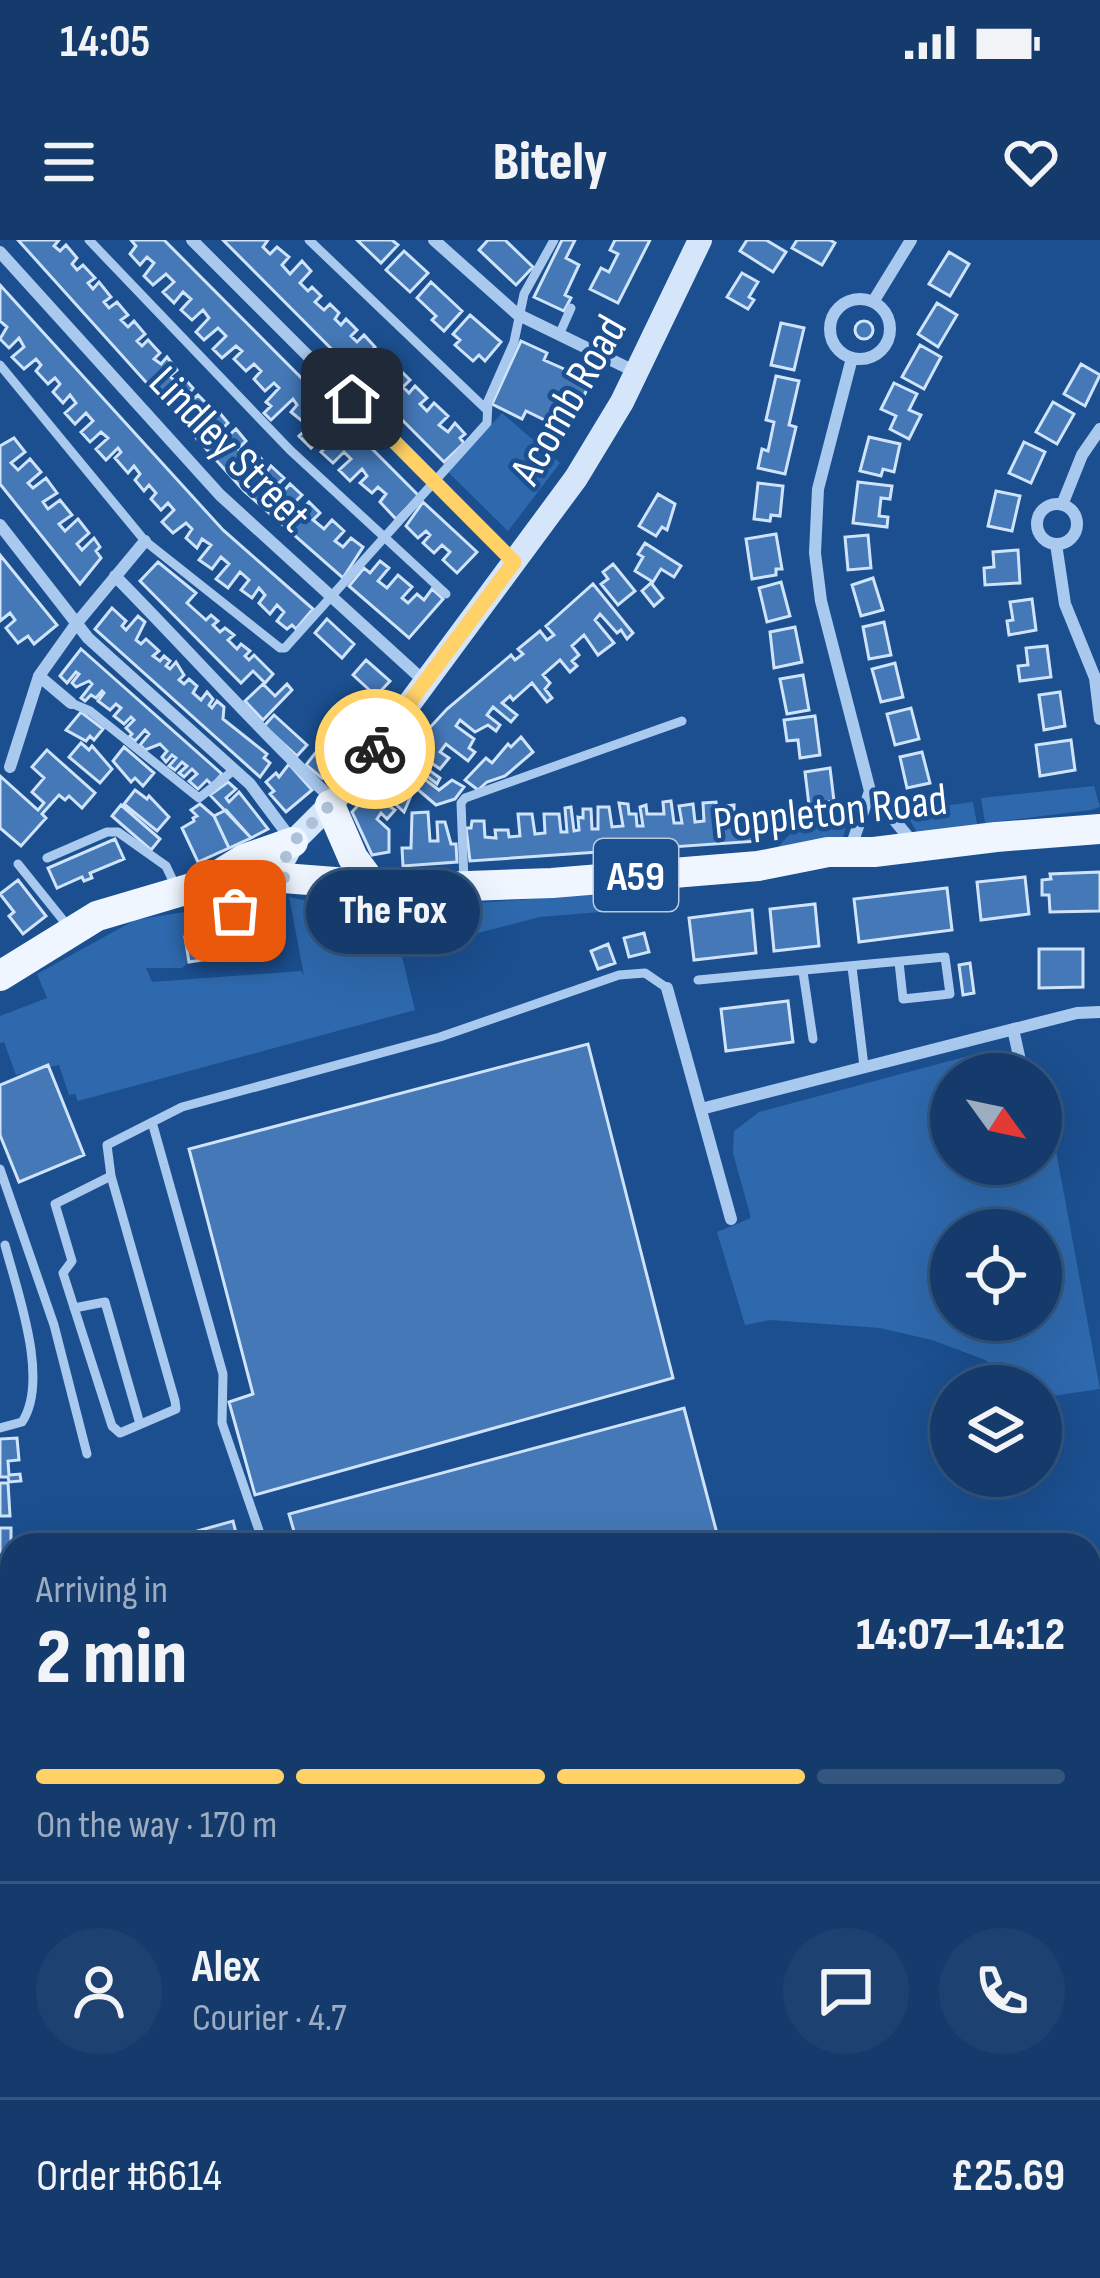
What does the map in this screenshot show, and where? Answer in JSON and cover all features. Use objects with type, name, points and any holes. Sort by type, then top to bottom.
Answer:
[{"type":"main road","name":"Acomb Road","points":[[293,842],[332,803],[606,432],[700,240]]},
{"type":"main road","points":[[332,803],[356,865],[373,885]]},
{"type":"main road","name":"Poppleton Road","points":[[284,878],[465,886],[856,856],[1100,829]]},
{"type":"main road","points":[[284,878],[283,863],[293,842]]},
{"type":"main road","points":[[210,892],[244,859],[293,842]]},
{"type":"main road","name":"A59","points":[[0,976],[71,929],[125,905],[284,878]]},
{"type":"street","points":[[192,240],[514,562]]},
{"type":"street","points":[[434,240],[451,245],[518,314],[636,372]]},
{"type":"street","points":[[873,302],[911,240]]},
{"type":"street","name":"Lindley Street","points":[[1,254],[220,495],[424,681]]},
{"type":"street","points":[[847,302],[873,302],[890,325],[886,344],[871,356],[852,358],[836,348],[830,322],[847,302]]},
{"type":"street","points":[[852,358],[818,489],[815,553],[821,601],[870,791],[917,847]]},
{"type":"street","points":[[1062,505],[1082,455],[1100,430]]},
{"type":"street","points":[[1062,505],[1073,512],[1077,525],[1069,540],[1056,544],[1043,538],[1038,519],[1045,508],[1062,505]]},
{"type":"street","points":[[0,525],[76,624],[250,784],[293,842]]},
{"type":"street","points":[[10,767],[39,676],[145,542]]},
{"type":"street","points":[[1056,544],[1065,604],[1095,678],[1100,719]]},
{"type":"street","points":[[115,576],[332,803]]},
{"type":"street","points":[[39,676],[71,703]]},
{"type":"street","points":[[856,856],[870,791]]},
{"type":"street","points":[[668,988],[730,1219]]},
{"type":"street","points":[[701,1108],[1077,1013],[1100,1012]]},
{"type":"street","points":[[1013,1029],[1018,1053]]},
{"type":"lane","points":[[89,240],[290,450],[446,594]]},
{"type":"lane","points":[[308,240],[488,410]]},
{"type":"lane","points":[[0,365],[145,542],[280,648],[487,423],[514,342],[524,294],[554,240]]},
{"type":"lane","points":[[559,335],[571,308]]},
{"type":"lane","points":[[71,703],[90,711],[199,798],[234,770]]},
{"type":"lane","points":[[465,886],[461,803],[465,798],[682,721]]},
{"type":"lane","points":[[47,858],[107,832],[118,832],[210,892]]},
{"type":"lane","points":[[788,862],[823,866]]},
{"type":"lane","points":[[18,864],[71,929]]},
{"type":"lane","points":[[698,980],[945,957],[950,994],[903,999],[898,962]]},
{"type":"lane","points":[[852,967],[864,1066]]},
{"type":"lane","points":[[803,971],[813,1039]]},
{"type":"lane","points":[[111,1176],[55,1204],[71,1262],[63,1273],[112,1426],[120,1432],[176,1409],[176,1401],[111,1176],[107,1145],[182,1107],[440,1037],[619,975],[645,974],[668,988]]},
{"type":"lane","points":[[152,1122],[223,1374],[222,1424],[260,1533]]},
{"type":"lane","points":[[0,1169],[54,1325],[87,1454]]},
{"type":"lane","points":[[0,1428],[22,1422],[31,1408],[33,1390],[26,1324],[4,1245]]},
{"type":"lane","points":[[74,1308],[105,1302],[140,1424]]},
{"type":"shaded area","points":[[502,413],[560,463],[508,531],[448,472]]},
{"type":"shaded area","points":[[1094,786],[1100,807],[985,823],[981,798]]},
{"type":"shaded area","points":[[973,802],[977,824],[917,832],[904,811]]},
{"type":"shaded area","points":[[848,819],[843,838],[777,848],[800,823]]},
{"type":"shaded area","points":[[636,891],[636,909],[540,917],[401,953],[415,1010],[78,1101],[75,1094],[69,1095],[59,1065],[16,1075],[4,1042],[0,1043],[0,1016],[47,998],[37,974],[135,920],[191,911],[195,935],[185,937],[189,962],[182,968],[146,968],[152,982],[301,971],[304,975],[289,897],[357,912]]},
{"type":"shaded area","points":[[930,1066],[930,1185],[1062,1183],[1100,1389],[1062,1395],[1062,1365],[994,1365],[935,1341],[1062,1341],[1062,1209],[930,1209],[930,1340],[880,1328],[770,1320],[745,1325],[717,1232],[751,1218],[733,1153],[734,1131],[759,1112]]},
{"type":"building","points":[[18,240],[59,240],[54,246],[60,251],[66,245],[77,258],[72,264],[77,270],[83,265],[95,278],[88,283],[93,289],[99,282],[111,297],[104,302],[109,308],[117,302],[128,315],[121,320],[128,327],[134,321],[145,334],[137,341],[142,346],[148,340],[160,353],[154,359],[161,364],[167,357],[177,370],[170,376],[175,382],[182,376],[193,388],[188,395],[192,400],[198,395],[209,406],[204,411],[210,418],[218,411],[228,423],[220,431],[226,438],[236,429],[246,441],[238,449],[244,457],[253,449],[263,461],[256,468],[264,475],[271,466],[284,478],[275,487],[282,493],[290,484],[302,495],[294,503],[302,510],[309,502],[320,513],[313,520],[324,529],[332,520],[344,531],[335,541],[343,547],[351,538],[363,547],[343,578],[244,491]]},
{"type":"building","points":[[131,240],[164,240],[419,496],[396,519],[380,502],[386,494],[378,487],[372,493],[360,483],[367,476],[362,469],[350,481],[339,470],[351,459],[344,452],[333,463],[321,452],[332,441],[325,433],[311,448],[299,436],[314,422],[307,416],[302,421],[291,412],[297,405],[293,399],[271,420],[264,413],[271,406],[266,402],[279,388],[274,383],[265,391],[254,379],[261,371],[254,364],[246,371],[234,359],[242,351],[236,346],[222,358],[213,349],[226,336],[218,328],[204,340],[196,332],[209,318],[203,310],[192,320],[181,310],[191,299],[183,292],[174,303],[163,292],[174,282],[166,274],[153,285],[144,276],[154,263],[147,257],[140,265],[130,254],[136,246]]},
{"type":"building","points":[[223,240],[268,240],[263,247],[270,254],[277,247],[289,257],[282,265],[290,274],[302,261],[311,271],[300,283],[321,296],[315,302],[324,310],[330,304],[339,313],[335,319],[341,325],[346,319],[357,330],[351,336],[357,342],[364,335],[375,347],[368,354],[374,359],[383,352],[393,364],[386,371],[391,377],[399,369],[410,380],[403,387],[409,393],[415,386],[427,398],[420,404],[427,411],[434,403],[448,416],[439,425],[448,432],[455,423],[465,434],[460,438],[464,443],[444,462]]},
{"type":"building","points":[[357,240],[392,240],[398,245],[381,263]]},
{"type":"building","points":[[488,240],[505,240],[533,267],[516,285],[479,250]]},
{"type":"building","points":[[562,240],[575,240],[566,258],[579,265],[565,295],[571,298],[564,311],[534,297]]},
{"type":"building","points":[[615,240],[650,240],[618,303],[590,289],[601,268],[609,272],[618,254],[610,250]]},
{"type":"building","points":[[747,240],[766,240],[786,252],[773,272],[740,251]]},
{"type":"building","points":[[797,240],[835,243],[822,265],[792,248]]},
{"type":"building","points":[[404,251],[428,273],[410,292],[386,270]]},
{"type":"building","points":[[949,252],[969,264],[950,296],[929,284]]},
{"type":"building","points":[[742,273],[758,282],[748,309],[727,297]]},
{"type":"building","points":[[431,282],[462,311],[444,331],[417,298]]},
{"type":"building","points":[[0,285],[223,530],[313,609],[296,629],[277,621],[284,612],[277,605],[270,614],[259,603],[265,595],[259,588],[252,598],[241,590],[249,580],[240,572],[228,588],[216,579],[229,564],[221,557],[212,569],[199,560],[211,545],[202,539],[197,548],[186,538],[192,529],[186,523],[173,533],[162,522],[174,510],[168,503],[161,510],[151,499],[156,493],[149,485],[144,491],[135,480],[140,474],[134,466],[128,473],[115,458],[121,452],[118,448],[106,460],[96,449],[108,438],[101,432],[90,442],[81,432],[93,421],[86,413],[75,424],[65,413],[76,403],[70,395],[63,403],[53,392],[60,384],[55,378],[48,384],[36,371],[41,365],[36,359],[24,369],[12,357],[24,347],[19,338],[9,348],[0,339],[7,327],[0,321]]},
{"type":"building","points":[[937,303],[957,315],[938,347],[918,334]]},
{"type":"building","points":[[470,315],[501,342],[485,361],[479,355],[473,361],[455,345],[460,340],[453,334]]},
{"type":"building","points":[[864,321],[873,330],[864,339],[855,330]]},
{"type":"building","points":[[781,323],[804,328],[794,370],[771,365]]},
{"type":"building","points":[[521,341],[547,353],[544,360],[591,381],[567,431],[526,411],[522,419],[492,404]]},
{"type":"building","points":[[920,345],[941,357],[924,389],[902,377]]},
{"type":"building","points":[[1081,364],[1100,375],[1085,406],[1064,394]]},
{"type":"building","points":[[776,376],[799,381],[789,425],[796,427],[785,474],[758,468],[762,449],[768,451],[774,422],[766,420]]},
{"type":"building","points":[[894,383],[917,394],[909,410],[921,415],[909,439],[890,429],[896,416],[881,409]]},
{"type":"building","points":[[1053,402],[1074,414],[1057,444],[1036,432]]},
{"type":"building","points":[[869,437],[900,444],[894,472],[883,469],[881,476],[860,471]]},
{"type":"building","points":[[14,438],[25,452],[11,463],[18,470],[30,459],[41,472],[28,483],[33,488],[46,478],[57,493],[43,502],[48,509],[60,500],[72,515],[59,524],[65,531],[78,519],[89,533],[77,544],[82,550],[94,538],[100,547],[96,551],[101,558],[80,584],[0,484],[0,446]]},
{"type":"building","points":[[1024,442],[1045,452],[1031,483],[1009,473]]},
{"type":"building","points":[[858,482],[892,486],[890,499],[881,498],[879,516],[888,517],[887,527],[853,523]]},
{"type":"building","points":[[758,483],[783,486],[780,516],[771,515],[770,521],[754,519]]},
{"type":"building","points":[[996,491],[1020,496],[1012,531],[988,526]]},
{"type":"building","points":[[658,494],[675,504],[667,530],[662,527],[656,536],[639,526]]},
{"type":"building","points":[[423,502],[477,552],[457,573],[443,560],[450,552],[442,545],[434,553],[423,543],[430,535],[426,531],[418,538],[406,526]]},
{"type":"building","points":[[776,534],[782,569],[776,569],[776,575],[752,579],[746,539]]},
{"type":"building","points":[[868,535],[871,568],[848,570],[845,537]]},
{"type":"building","points":[[645,543],[681,566],[674,577],[661,569],[653,582],[635,571]]},
{"type":"building","points":[[1018,550],[1020,583],[985,585],[984,568],[994,567],[993,552]]},
{"type":"building","points":[[0,555],[57,625],[34,644],[28,636],[18,643],[6,628],[15,620],[10,613],[0,621]]},
{"type":"building","points":[[380,561],[389,568],[378,581],[387,588],[398,575],[412,587],[402,598],[408,603],[417,594],[424,600],[432,589],[443,599],[409,638],[349,586],[364,568],[370,573]]},
{"type":"building","points":[[158,562],[196,593],[187,603],[206,620],[211,615],[220,632],[225,628],[234,635],[228,640],[237,649],[241,644],[250,651],[245,656],[249,660],[254,655],[273,674],[265,683],[253,671],[241,683],[140,581]]},
{"type":"building","points":[[613,564],[635,591],[618,605],[601,584],[608,579],[603,572]]},
{"type":"building","points":[[873,578],[883,610],[861,616],[852,585]]},
{"type":"building","points":[[781,582],[790,616],[767,622],[759,588]]},
{"type":"building","points":[[651,583],[663,598],[654,606],[642,591]]},
{"type":"building","points":[[593,584],[633,633],[627,639],[600,614],[595,620],[614,643],[598,655],[584,635],[572,646],[579,655],[572,661],[577,666],[570,672],[560,660],[543,675],[550,683],[545,689],[552,698],[547,702],[532,683],[513,700],[510,696],[502,703],[517,715],[511,722],[493,707],[487,715],[500,725],[496,731],[488,725],[475,732],[460,720],[456,726],[474,739],[469,748],[475,752],[468,761],[446,744],[440,752],[449,758],[440,769],[430,762],[426,768],[440,778],[437,784],[422,772],[419,775],[439,790],[452,780],[464,787],[455,799],[436,805],[409,782],[406,786],[413,791],[404,812],[392,801],[389,806],[395,810],[387,819],[381,813],[377,819],[389,830],[389,852],[372,855],[352,812],[447,709],[511,655],[515,660],[523,654],[518,649],[540,631],[547,640],[554,635],[546,626]]},
{"type":"building","points":[[1032,599],[1036,630],[1009,635],[1010,602]]},
{"type":"building","points":[[112,608],[126,621],[122,626],[126,630],[138,616],[145,622],[136,640],[141,644],[146,639],[159,651],[153,656],[160,661],[164,656],[170,669],[176,662],[184,675],[179,680],[184,684],[189,679],[197,686],[193,693],[201,700],[207,692],[213,699],[209,705],[212,708],[217,701],[224,707],[223,719],[267,754],[264,758],[270,763],[260,777],[95,629]]},
{"type":"building","points":[[327,619],[354,644],[342,658],[315,633]]},
{"type":"building","points":[[884,622],[891,655],[869,659],[863,627]]},
{"type":"building","points":[[795,627],[802,662],[774,668],[770,632]]},
{"type":"building","points":[[1047,646],[1051,677],[1020,681],[1018,666],[1028,665],[1026,648]]},
{"type":"building","points":[[81,649],[222,774],[212,785],[207,780],[198,789],[189,781],[197,774],[192,769],[184,777],[179,773],[187,766],[182,762],[175,770],[169,766],[176,758],[172,755],[166,762],[162,757],[167,751],[160,744],[145,750],[140,745],[149,734],[145,730],[135,741],[129,737],[132,734],[126,728],[134,720],[131,717],[124,724],[114,716],[121,708],[116,704],[110,710],[98,701],[102,691],[96,698],[81,698],[92,684],[76,687],[72,683],[76,672],[67,683],[60,676]]},
{"type":"building","points":[[366,660],[390,681],[376,696],[353,675]]},
{"type":"building","points":[[895,663],[903,697],[881,702],[872,669]]},
{"type":"building","points":[[803,675],[809,710],[787,714],[780,679]]},
{"type":"building","points":[[263,684],[275,696],[287,684],[292,690],[263,720],[245,701]]},
{"type":"building","points":[[1060,692],[1065,726],[1044,730],[1039,695]]},
{"type":"building","points":[[336,707],[362,727],[322,778],[306,765],[338,724],[328,717]]},
{"type":"building","points":[[911,708],[919,739],[895,745],[887,714]]},
{"type":"building","points":[[81,712],[103,729],[94,740],[90,736],[86,741],[66,730]]},
{"type":"building","points":[[274,715],[307,745],[297,756],[264,726]]},
{"type":"building","points":[[815,716],[820,755],[800,758],[798,740],[787,741],[784,720]]},
{"type":"building","points":[[521,737],[533,752],[505,776],[478,790],[465,780],[486,758],[492,763]]},
{"type":"building","points":[[1071,740],[1075,770],[1040,776],[1036,745]]},
{"type":"building","points":[[81,743],[89,750],[92,746],[112,769],[100,783],[69,757]]},
{"type":"building","points":[[124,747],[154,773],[143,786],[135,778],[131,782],[113,761]]},
{"type":"building","points":[[47,750],[95,793],[82,808],[69,796],[65,800],[59,795],[21,846],[0,828],[0,776],[38,810],[44,803],[32,792],[44,778],[32,767]]},
{"type":"building","points":[[922,752],[930,783],[907,788],[900,757]]},
{"type":"building","points":[[289,764],[312,790],[286,812],[266,782],[276,773],[279,777]]},
{"type":"building","points":[[830,768],[834,801],[809,805],[805,772]]},
{"type":"building","points":[[228,782],[236,789],[226,798],[229,802],[239,792],[268,829],[251,838],[210,795]]},
{"type":"building","points":[[135,790],[149,796],[169,817],[157,831],[124,804]]},
{"type":"building","points":[[671,801],[674,823],[682,823],[679,806],[693,804],[695,822],[704,821],[703,803],[716,802],[718,821],[727,820],[725,806],[734,805],[734,818],[752,816],[759,841],[470,861],[466,828],[471,828],[472,821],[484,821],[485,837],[496,838],[495,830],[508,830],[509,837],[520,836],[518,814],[532,814],[535,834],[545,833],[544,814],[559,814],[561,832],[567,832],[565,808],[571,807],[574,831],[579,830],[583,809],[591,809],[592,829],[598,829],[598,807],[609,807],[612,827],[623,826],[619,803],[628,804],[629,814],[636,814],[637,826],[643,826],[640,807],[646,805],[647,814],[664,814],[663,802]]},
{"type":"building","points":[[200,804],[214,816],[229,848],[198,862],[182,828],[194,821],[197,816],[191,810]]},
{"type":"building","points":[[121,805],[160,839],[151,850],[112,816]]},
{"type":"building","points":[[226,810],[251,838],[229,848],[214,816]]},
{"type":"building","points":[[428,812],[430,841],[438,841],[437,822],[445,822],[451,844],[456,844],[457,862],[403,866],[402,848],[411,848],[412,813]]},
{"type":"building","points":[[115,839],[124,859],[90,873],[92,878],[84,881],[82,877],[57,888],[48,868]]},
{"type":"building","points":[[1100,872],[1100,911],[1050,912],[1049,895],[1042,895],[1042,880],[1051,879],[1050,874]]},
{"type":"building","points":[[1025,877],[1029,914],[981,920],[977,882]]},
{"type":"building","points":[[18,880],[46,916],[23,934],[0,894]]},
{"type":"building","points":[[947,888],[952,930],[859,942],[854,899]]},
{"type":"building","points":[[815,904],[819,946],[774,951],[770,909]]},
{"type":"building","points":[[228,906],[231,930],[221,932],[223,945],[213,947],[215,958],[189,962],[185,937],[195,935],[191,911]]},
{"type":"building","points":[[752,910],[756,953],[694,960],[689,918]]},
{"type":"building","points":[[644,933],[649,952],[629,957],[624,938]]},
{"type":"building","points":[[608,944],[615,963],[598,969],[591,951]]},
{"type":"building","points":[[1039,949],[1083,949],[1083,987],[1039,988]]},
{"type":"building","points":[[970,963],[974,993],[963,995],[959,965]]},
{"type":"building","points":[[788,1001],[793,1042],[726,1051],[721,1009]]},
{"type":"building","points":[[588,1044],[673,1378],[255,1495],[229,1402],[253,1394],[189,1149]]},
{"type":"building","points":[[48,1065],[84,1155],[19,1182],[0,1135],[0,1085]]},
{"type":"building","points":[[684,1408],[717,1533],[295,1533],[289,1514]]},
{"type":"building","points":[[17,1438],[19,1460],[8,1461],[9,1475],[20,1474],[21,1481],[9,1482],[8,1477],[0,1477],[0,1439]]},
{"type":"building","points":[[0,1483],[8,1483],[10,1516],[0,1516]]},
{"type":"building","points":[[233,1521],[236,1533],[190,1533]]},
{"type":"way so far","points":[[235,911],[228,882],[284,878],[283,863],[293,842],[334,801],[375,749]]},
{"type":"place","name":"The Fox","points":[[235,911]]},
{"type":"route","points":[[352,399],[514,562],[375,749]]}]
